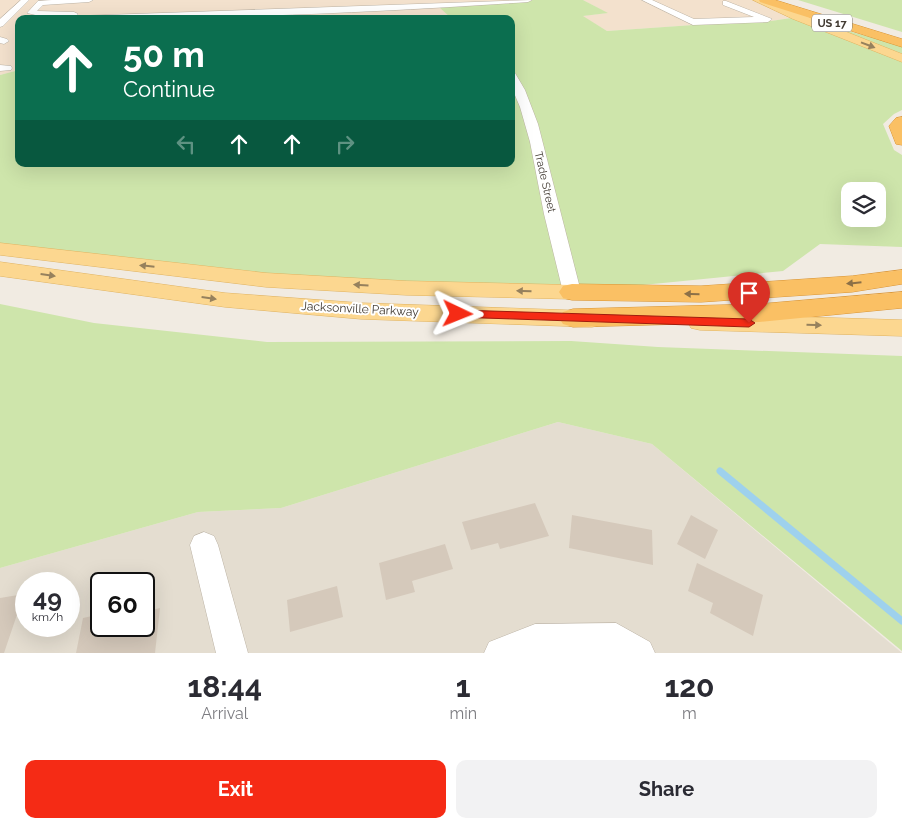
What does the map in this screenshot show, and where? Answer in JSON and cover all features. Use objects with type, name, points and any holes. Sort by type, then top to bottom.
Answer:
[{"type":"highway","name":"US 17","points":[[764,0],[902,43]]},
{"type":"highway","name":"US 17","points":[[786,0],[902,35]]},
{"type":"highway","points":[[902,122],[898,126],[902,140]]},
{"type":"highway","name":"Jacksonville Parkway","points":[[573,305],[852,284],[902,277]]},
{"type":"highway","name":"Jacksonville Parkway","points":[[573,305],[759,313],[902,300]]},
{"type":"main road","points":[[758,0],[902,58]]},
{"type":"main road","name":"Jacksonville Parkway","points":[[0,250],[266,280],[406,288],[573,305]]},
{"type":"main road","name":"Jacksonville Parkway","points":[[0,269],[225,300],[361,311],[573,305]]},
{"type":"main road","points":[[573,305],[902,328]]},
{"type":"street","points":[[2,20],[25,0]]},
{"type":"street","points":[[42,15],[31,14],[42,3],[89,0]]},
{"type":"street","points":[[287,0],[290,12]]},
{"type":"street","points":[[361,2],[407,0]]},
{"type":"street","points":[[430,0],[442,10]]},
{"type":"street","points":[[157,15],[209,11],[442,10],[528,0]]},
{"type":"street","points":[[646,0],[693,22],[768,19],[726,3]]},
{"type":"street","points":[[66,15],[73,1]]},
{"type":"street","points":[[361,2],[373,9]]},
{"type":"street","points":[[14,11],[38,7]]},
{"type":"street","points":[[717,8],[735,7]]},
{"type":"street","points":[[137,15],[157,8]]},
{"type":"street","points":[[681,8],[713,21]]},
{"type":"street","points":[[73,15],[93,10],[107,13],[105,15]]},
{"type":"street","points":[[2,20],[15,20]]},
{"type":"street","name":"Trade Street","points":[[515,81],[523,94],[541,158],[573,305]]},
{"type":"street","points":[[204,545],[232,653]]},
{"type":"street","points":[[500,653],[536,640],[589,639],[616,639],[639,653]]},
{"type":"shaded area","points":[[0,0],[528,0],[440,7],[448,15],[15,15],[15,71],[0,75]]},
{"type":"shaded area","points":[[583,0],[758,0],[797,17],[771,21],[607,31],[582,16],[607,13]]},
{"type":"shaded area","points":[[558,422],[652,444],[902,653],[0,653],[0,568],[198,512],[281,508]]},
{"type":"green space","points":[[527,0],[583,0],[608,13],[583,16],[607,31],[771,21],[791,18],[902,61],[902,110],[894,114],[883,124],[894,150],[902,155],[902,247],[820,244],[783,271],[572,292],[406,288],[0,249],[0,75],[15,71],[15,167],[515,167],[515,15],[448,15],[439,7]]},
{"type":"green space","points":[[798,0],[902,0],[902,32]]},
{"type":"green space","points":[[816,22],[902,46],[902,54]]},
{"type":"green space","points":[[0,304],[94,323],[267,342],[571,341],[658,347],[902,356],[902,651],[652,444],[558,422],[281,508],[198,512],[0,568]]},
{"type":"building","points":[[535,503],[549,536],[500,549],[498,543],[471,550],[462,522]]},
{"type":"building","points":[[572,515],[652,530],[653,565],[569,548]]},
{"type":"building","points":[[691,515],[718,530],[705,559],[677,544]]},
{"type":"building","points":[[445,544],[453,569],[412,581],[415,592],[386,600],[379,563]]},
{"type":"building","points":[[697,563],[763,595],[753,636],[710,613],[713,603],[688,591]]},
{"type":"building","points":[[337,586],[343,617],[290,632],[287,600]]},
{"type":"building","points":[[15,596],[15,621],[4,653],[0,653],[0,598]]},
{"type":"building","points":[[160,608],[155,653],[76,653],[83,618],[90,616],[90,637],[155,637],[155,609]]},
{"type":"waterway","points":[[720,471],[902,621]]},
{"type":"route","points":[[458,314],[749,323]]}]
